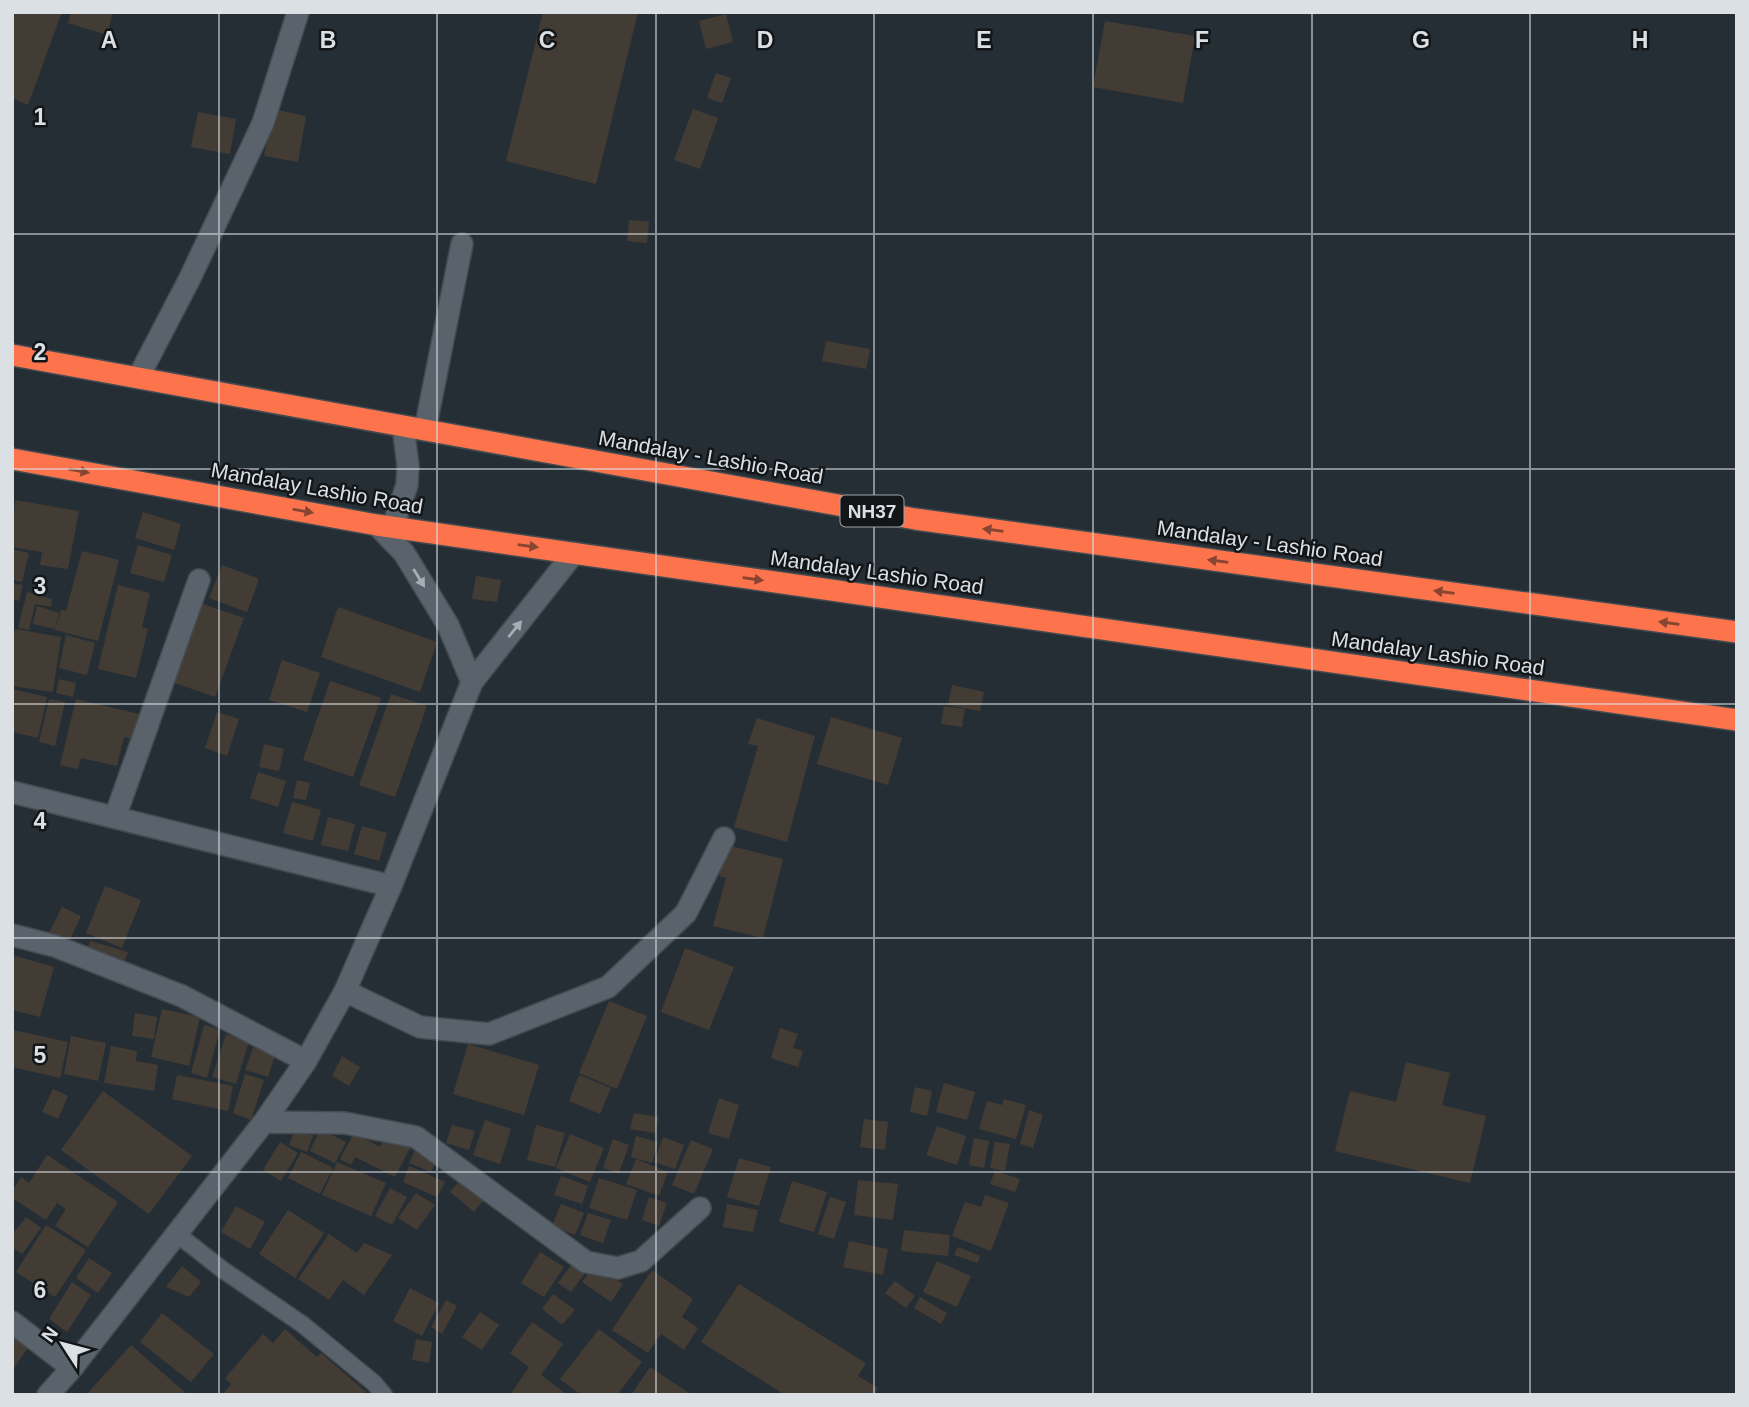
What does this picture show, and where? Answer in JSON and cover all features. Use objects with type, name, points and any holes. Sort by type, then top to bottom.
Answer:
[{"type":"highway","name":"Mandalay - Lashio Road","points":[[12,355],[915,519],[1737,632]]},
{"type":"highway","name":"Mandalay Lashio Road","points":[[12,459],[385,525],[1737,720]]},
{"type":"street","points":[[138,377],[190,278],[263,123],[298,12]]},
{"type":"street","points":[[425,430],[462,244]]},
{"type":"street","points":[[403,426],[408,466],[407,485],[385,525],[448,625],[472,682]]},
{"type":"street","points":[[48,1395],[264,1122],[306,1061],[345,991],[391,886],[472,682],[574,553]]},
{"type":"street","points":[[115,817],[200,580]]},
{"type":"street","points":[[12,792],[391,886]]},
{"type":"street","points":[[345,991],[420,1027],[489,1034],[608,987],[686,913],[724,838]]},
{"type":"street","points":[[12,935],[55,946],[182,996],[306,1061]]},
{"type":"street","points":[[264,1122],[345,1123],[415,1137],[586,1262],[618,1268],[641,1261],[700,1208]]},
{"type":"street","points":[[12,1322],[72,1368]]},
{"type":"lane","points":[[177,1234],[223,1270],[302,1324],[374,1383],[384,1395]]},
{"type":"building","points":[[12,12],[62,12],[28,105],[12,98]]},
{"type":"building","points":[[71,12],[113,12],[107,35],[68,23]]},
{"type":"building","points":[[543,12],[638,12],[596,184],[506,161]]},
{"type":"building","points":[[726,14],[733,42],[706,49],[699,21]]},
{"type":"building","points":[[1105,21],[1195,36],[1183,103],[1093,87]]},
{"type":"building","points":[[716,73],[731,78],[722,103],[707,98]]},
{"type":"building","points":[[273,109],[306,116],[298,162],[264,156]]},
{"type":"building","points":[[693,109],[718,118],[700,169],[674,160]]},
{"type":"building","points":[[198,112],[236,119],[230,154],[191,147]]},
{"type":"building","points":[[629,220],[649,222],[647,243],[627,241]]},
{"type":"building","points":[[826,341],[870,349],[866,369],[822,361]]},
{"type":"building","points":[[15,500],[79,511],[68,569],[40,565],[42,552],[12,547]]},
{"type":"building","points":[[143,512],[181,524],[174,550],[135,538]]},
{"type":"building","points":[[138,545],[172,555],[164,582],[130,573]]},
{"type":"building","points":[[12,549],[29,553],[22,582],[12,580]]},
{"type":"building","points":[[82,551],[119,560],[98,641],[55,630],[61,610],[66,611]]},
{"type":"building","points":[[222,565],[259,579],[247,612],[209,598]]},
{"type":"building","points":[[476,576],[501,580],[497,602],[472,599]]},
{"type":"building","points":[[12,583],[23,585],[19,601],[12,599]]},
{"type":"building","points":[[118,585],[150,593],[142,627],[148,629],[136,678],[98,669]]},
{"type":"building","points":[[27,592],[52,599],[51,607],[35,604],[29,630],[18,628]]},
{"type":"building","points":[[200,603],[244,618],[215,697],[172,682]]},
{"type":"building","points":[[37,606],[59,613],[55,629],[33,624]]},
{"type":"building","points":[[338,607],[437,642],[420,692],[321,657]]},
{"type":"building","points":[[15,629],[61,637],[53,692],[12,686],[12,645]]},
{"type":"building","points":[[66,635],[95,643],[87,675],[59,668]]},
{"type":"building","points":[[282,660],[320,673],[307,712],[269,700]]},
{"type":"building","points":[[59,679],[76,683],[73,697],[56,693]]},
{"type":"building","points":[[330,681],[381,698],[353,777],[303,760]]},
{"type":"building","points":[[952,685],[984,692],[980,711],[948,705]]},
{"type":"building","points":[[12,689],[47,697],[38,738],[12,732]]},
{"type":"building","points":[[391,694],[427,706],[395,797],[359,785]]},
{"type":"building","points":[[49,699],[65,702],[55,746],[39,742]]},
{"type":"building","points":[[76,699],[143,715],[137,741],[124,737],[117,766],[81,758],[78,769],[60,765]]},
{"type":"building","points":[[944,706],[965,709],[962,727],[941,724]]},
{"type":"building","points":[[217,712],[239,719],[227,756],[205,748]]},
{"type":"building","points":[[831,717],[902,738],[888,785],[817,764]]},
{"type":"building","points":[[757,718],[815,736],[787,842],[734,827],[758,746],[748,744]]},
{"type":"building","points":[[264,744],[284,749],[279,771],[259,767]]},
{"type":"building","points":[[258,772],[286,781],[278,807],[250,798]]},
{"type":"building","points":[[297,780],[310,783],[306,800],[293,798]]},
{"type":"building","points":[[292,802],[321,810],[313,841],[283,833]]},
{"type":"building","points":[[328,817],[355,824],[348,851],[321,845]]},
{"type":"building","points":[[362,826],[387,833],[379,861],[354,854]]},
{"type":"building","points":[[727,845],[783,859],[763,938],[713,926],[726,878],[719,876]]},
{"type":"building","points":[[105,886],[141,900],[122,948],[86,933]]},
{"type":"building","points":[[62,907],[81,916],[69,942],[49,933]]},
{"type":"building","points":[[90,941],[128,952],[123,965],[86,954]]},
{"type":"building","points":[[685,948],[734,967],[709,1030],[661,1012]]},
{"type":"building","points":[[12,955],[54,967],[40,1017],[12,1010]]},
{"type":"building","points":[[609,1001],[647,1016],[617,1089],[579,1073]]},
{"type":"building","points":[[162,1009],[200,1017],[189,1066],[151,1057]]},
{"type":"building","points":[[135,1013],[157,1017],[154,1039],[132,1036]]},
{"type":"building","points":[[204,1025],[220,1029],[207,1078],[191,1073]]},
{"type":"building","points":[[780,1028],[798,1034],[793,1048],[803,1051],[798,1067],[771,1058]]},
{"type":"building","points":[[13,1030],[68,1042],[60,1078],[12,1067]]},
{"type":"building","points":[[226,1034],[249,1041],[236,1084],[212,1077]]},
{"type":"building","points":[[71,1036],[106,1043],[98,1081],[64,1074]]},
{"type":"building","points":[[468,1044],[539,1065],[524,1115],[453,1094]]},
{"type":"building","points":[[254,1045],[276,1052],[268,1077],[245,1070]]},
{"type":"building","points":[[111,1046],[137,1051],[136,1061],[158,1065],[154,1091],[104,1083]]},
{"type":"building","points":[[342,1056],[360,1067],[349,1086],[332,1076]]},
{"type":"building","points":[[1406,1062],[1450,1073],[1442,1105],[1486,1116],[1470,1183],[1335,1151],[1350,1091],[1396,1102]]},
{"type":"building","points":[[245,1074],[264,1080],[251,1120],[233,1113]]},
{"type":"building","points":[[177,1075],[233,1086],[228,1111],[172,1099]]},
{"type":"building","points":[[579,1075],[611,1088],[600,1114],[569,1101]]},
{"type":"building","points":[[944,1083],[975,1092],[967,1120],[936,1112]]},
{"type":"building","points":[[915,1087],[932,1091],[927,1116],[910,1112]]},
{"type":"building","points":[[53,1089],[68,1096],[58,1119],[42,1112]]},
{"type":"building","points":[[103,1091],[192,1156],[149,1214],[61,1150]]},
{"type":"building","points":[[719,1098],[739,1105],[729,1139],[708,1133]]},
{"type":"building","points":[[1004,1099],[1026,1105],[1016,1139],[979,1129],[987,1101],[1002,1105]]},
{"type":"building","points":[[1029,1110],[1043,1115],[1033,1148],[1020,1144]]},
{"type":"building","points":[[634,1113],[659,1117],[655,1133],[630,1129]]},
{"type":"building","points":[[864,1119],[888,1122],[885,1150],[860,1147]]},
{"type":"building","points":[[485,1120],[511,1129],[500,1164],[473,1155]]},
{"type":"building","points":[[452,1125],[475,1131],[469,1150],[446,1143]]},
{"type":"building","points":[[536,1125],[565,1133],[555,1167],[527,1160]]},
{"type":"building","points":[[937,1126],[966,1136],[957,1165],[926,1155]]},
{"type":"building","points":[[320,1129],[346,1142],[335,1163],[310,1151]]},
{"type":"building","points":[[295,1130],[313,1136],[307,1152],[289,1145]]},
{"type":"building","points":[[354,1133],[380,1147],[386,1135],[410,1148],[395,1177],[355,1157],[351,1165],[340,1159]]},
{"type":"building","points":[[570,1134],[604,1148],[590,1182],[556,1168]]},
{"type":"building","points":[[636,1136],[658,1142],[652,1163],[631,1157]]},
{"type":"building","points":[[663,1137],[684,1145],[675,1169],[654,1162]]},
{"type":"building","points":[[974,1138],[989,1141],[984,1168],[969,1165]]},
{"type":"building","points":[[613,1139],[629,1145],[619,1173],[603,1168]]},
{"type":"building","points":[[691,1140],[713,1149],[694,1194],[672,1185]]},
{"type":"building","points":[[280,1142],[298,1153],[281,1181],[263,1170]]},
{"type":"building","points":[[995,1142],[1010,1144],[1005,1171],[990,1168]]},
{"type":"building","points":[[415,1150],[437,1159],[431,1172],[409,1163]]},
{"type":"building","points":[[301,1152],[333,1168],[320,1194],[288,1178]]},
{"type":"building","points":[[47,1155],[118,1202],[88,1247],[55,1226],[66,1209],[57,1203],[46,1220],[12,1198],[12,1191],[21,1177],[29,1183]]},
{"type":"building","points":[[739,1158],[771,1167],[759,1206],[727,1197]]},
{"type":"building","points":[[636,1159],[668,1172],[659,1196],[626,1184]]},
{"type":"building","points":[[337,1162],[386,1183],[371,1216],[322,1195]]},
{"type":"building","points":[[409,1166],[445,1182],[437,1197],[403,1182]]},
{"type":"building","points":[[995,1171],[1020,1179],[1015,1192],[990,1184]]},
{"type":"building","points":[[561,1176],[588,1186],[582,1204],[554,1195]]},
{"type":"building","points":[[462,1178],[486,1197],[474,1212],[450,1192]]},
{"type":"building","points":[[599,1178],[637,1190],[627,1220],[589,1208]]},
{"type":"building","points":[[858,1180],[898,1184],[893,1220],[854,1215]]},
{"type":"building","points":[[792,1181],[827,1192],[814,1232],[779,1222]]},
{"type":"building","points":[[390,1188],[407,1197],[392,1225],[375,1216]]},
{"type":"building","points":[[416,1193],[435,1205],[417,1230],[398,1218]]},
{"type":"building","points":[[985,1195],[1009,1203],[991,1251],[952,1236],[965,1202],[981,1207]]},
{"type":"building","points":[[649,1197],[667,1203],[659,1226],[642,1220]]},
{"type":"building","points":[[830,1197],[846,1202],[834,1239],[818,1234]]},
{"type":"building","points":[[561,1204],[584,1213],[575,1235],[552,1226]]},
{"type":"building","points":[[727,1204],[758,1210],[753,1232],[723,1227]]},
{"type":"building","points":[[236,1206],[265,1222],[250,1249],[221,1232]]},
{"type":"building","points":[[288,1210],[324,1233],[295,1278],[259,1254]]},
{"type":"building","points":[[588,1213],[611,1220],[603,1243],[580,1235]]},
{"type":"building","points":[[26,1217],[41,1228],[22,1254],[12,1247],[12,1235]]},
{"type":"building","points":[[46,1225],[86,1250],[55,1297],[16,1272]]},
{"type":"building","points":[[904,1230],[950,1235],[948,1256],[901,1251]]},
{"type":"building","points":[[329,1234],[357,1253],[364,1243],[392,1255],[364,1295],[343,1280],[329,1300],[298,1279]]},
{"type":"building","points":[[849,1241],[888,1249],[883,1275],[843,1267]]},
{"type":"building","points":[[958,1247],[980,1256],[978,1263],[954,1255]]},
{"type":"building","points":[[540,1252],[564,1267],[544,1297],[521,1283]]},
{"type":"building","points":[[89,1258],[112,1273],[98,1293],[76,1278]]},
{"type":"building","points":[[937,1261],[971,1276],[957,1307],[923,1292]]},
{"type":"building","points":[[572,1264],[585,1273],[571,1292],[558,1283]]},
{"type":"building","points":[[595,1265],[623,1284],[611,1302],[582,1282]]},
{"type":"building","points":[[182,1266],[201,1282],[189,1297],[166,1287]]},
{"type":"building","points":[[652,1270],[693,1299],[682,1317],[698,1328],[684,1350],[661,1334],[648,1353],[612,1330]]},
{"type":"building","points":[[895,1281],[915,1296],[906,1308],[885,1293]]},
{"type":"building","points":[[72,1282],[91,1295],[67,1332],[49,1319]]},
{"type":"building","points":[[739,1284],[866,1363],[858,1376],[878,1388],[874,1395],[785,1395],[701,1342]]},
{"type":"building","points":[[410,1288],[439,1303],[422,1336],[393,1321]]},
{"type":"building","points":[[553,1294],[575,1310],[562,1325],[542,1309]]},
{"type":"building","points":[[920,1297],[947,1313],[941,1324],[914,1308]]},
{"type":"building","points":[[446,1300],[457,1306],[442,1334],[431,1327]]},
{"type":"building","points":[[480,1312],[499,1325],[482,1350],[462,1337]]},
{"type":"building","points":[[162,1313],[214,1354],[191,1382],[140,1342]]},
{"type":"building","points":[[532,1322],[563,1344],[541,1375],[568,1395],[510,1395],[529,1367],[510,1353]]},
{"type":"building","points":[[285,1329],[317,1357],[321,1353],[366,1392],[363,1395],[222,1395],[231,1384],[225,1378],[263,1334],[273,1343]]},
{"type":"building","points":[[599,1329],[642,1362],[617,1395],[581,1395],[560,1379]]},
{"type":"building","points":[[12,1330],[31,1343],[12,1371]]},
{"type":"building","points":[[416,1339],[432,1342],[429,1363],[412,1360]]},
{"type":"building","points":[[131,1345],[188,1395],[86,1395]]},
{"type":"building","points":[[650,1367],[692,1395],[631,1395]]}]
